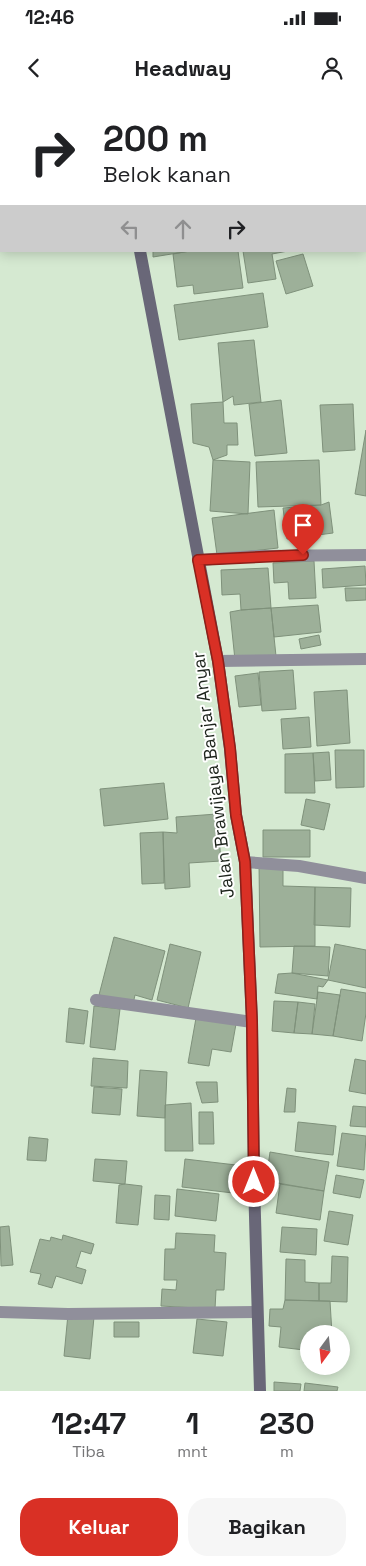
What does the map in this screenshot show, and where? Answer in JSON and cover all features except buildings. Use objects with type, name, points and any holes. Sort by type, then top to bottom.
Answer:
[{"type":"street","name":"Jalan Brawijaya Banjar Anyar","points":[[140,252],[218,661],[230,748],[236,815],[245,862],[252,1022],[260,1391]]},
{"type":"street","points":[[198,560],[256,556],[366,555]]},
{"type":"street","points":[[218,661],[366,659]]},
{"type":"street","points":[[245,862],[299,866],[366,878]]},
{"type":"street","points":[[96,1000],[252,1022]]},
{"type":"street","points":[[0,1312],[78,1314],[257,1312]]},
{"type":"route","points":[[254,1182],[252,1022],[245,862],[236,815],[230,748],[218,661],[198,560],[303,555]]}]
